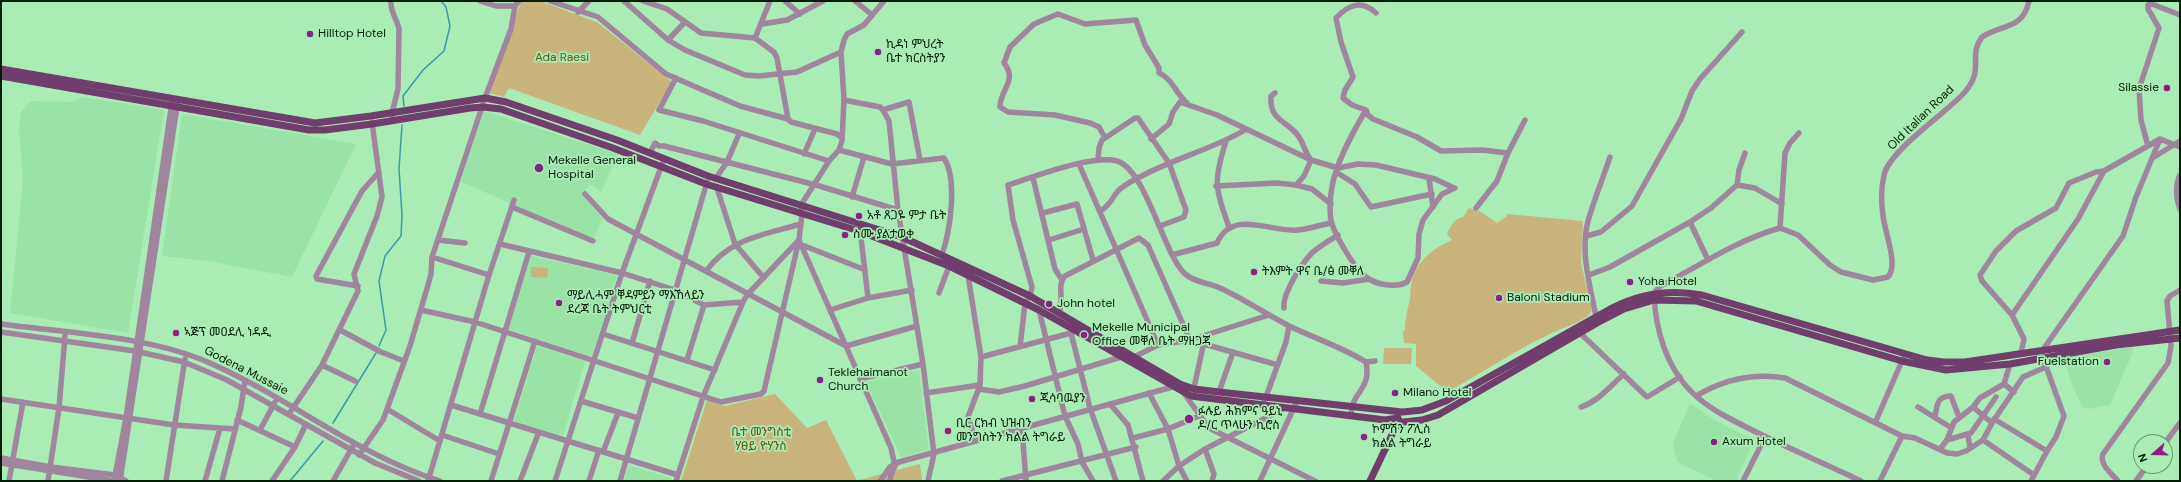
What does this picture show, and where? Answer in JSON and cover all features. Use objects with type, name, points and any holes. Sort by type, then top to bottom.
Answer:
[{"type":"main road","points":[[1,69],[108,92]]},
{"type":"main road","points":[[1,76],[315,123],[372,120]]},
{"type":"main road","points":[[393,117],[485,98],[506,102],[635,147],[708,176],[902,237],[1030,296],[1059,312],[1074,328],[1120,357],[1179,387],[1193,392],[1264,401],[1422,420],[1438,415],[1580,333],[1624,309],[1654,296],[1696,301],[1902,361],[1931,368],[1950,370],[2010,364],[2042,355],[2098,344],[2170,336],[2180,338]]},
{"type":"main road","points":[[175,103],[223,117],[314,131],[393,117],[483,107],[501,109],[632,155],[717,188],[859,231],[949,266],[1134,357],[1179,387]]},
{"type":"main road","points":[[223,117],[225,109]]},
{"type":"main road","points":[[632,155],[635,147]]},
{"type":"main road","points":[[1385,420],[1402,418],[1446,401],[1596,316],[1625,302],[1676,292],[1702,296],[1927,360],[1954,363],[2021,354],[2042,355]]},
{"type":"main road","points":[[2170,336],[2180,330]]},
{"type":"main road","points":[[1193,392],[1219,392],[1264,401],[1285,408],[1296,404]]},
{"type":"main road","points":[[1351,411],[1392,423],[1393,430]]},
{"type":"main road","points":[[1389,441],[1393,430],[1402,418]]},
{"type":"main road","points":[[1370,481],[1402,418]]},
{"type":"street","points":[[391,1],[392,12],[398,22],[399,29],[398,89],[393,117]]},
{"type":"street","points":[[480,1],[496,6],[515,6]]},
{"type":"street","points":[[359,455],[383,420],[404,361],[431,274],[432,257],[485,98],[511,29],[515,6],[519,1]]},
{"type":"street","points":[[550,1],[602,20],[666,74],[740,106],[788,119],[791,122],[815,129],[837,134],[841,137]]},
{"type":"street","points":[[578,12],[589,1]]},
{"type":"street","points":[[624,1],[668,40],[685,50],[745,75],[759,76],[797,72],[841,52]]},
{"type":"street","points":[[643,1],[667,10],[701,33],[755,38],[774,52],[777,58],[788,119]]},
{"type":"street","points":[[755,38],[762,24],[770,1]]},
{"type":"street","points":[[785,1],[800,14]]},
{"type":"street","points":[[762,24],[787,20],[823,1]]},
{"type":"street","points":[[855,1],[872,16]]},
{"type":"street","points":[[421,310],[475,322],[703,397],[724,402],[763,393],[800,243],[802,214],[801,205],[816,185],[829,161],[839,150],[844,100],[841,52],[844,40],[847,34],[864,25],[884,1]]},
{"type":"street","name":"Old Italian Road","points":[[1780,228],[1798,235],[1830,265],[1841,272],[1873,280],[1888,277],[1891,272],[1892,264],[1883,216],[1882,192],[1884,174],[1889,164],[1904,147],[1963,94],[1972,83],[1977,66],[1976,46],[1982,37],[2018,22],[2025,14],[2029,1]]},
{"type":"street","points":[[1376,13],[1370,7],[1359,4],[1350,6],[1336,18],[1341,42],[1353,77],[1345,90],[1343,98],[1352,105],[1366,110],[1368,115],[1373,119],[1417,137],[1441,151],[1482,150],[1508,153]]},
{"type":"street","points":[[2148,146],[2141,120],[2139,91],[2159,28],[2148,9],[2148,5],[2152,4],[2180,15]]},
{"type":"street","points":[[1105,138],[1097,125],[1055,114],[1008,112],[1000,107],[1010,77],[1009,70],[1004,63],[1007,50],[1042,19],[1060,14],[1085,24],[1136,20],[1145,45],[1159,68],[1159,73],[1167,76],[1179,96],[1187,103]]},
{"type":"street","points":[[668,40],[685,22]]},
{"type":"street","points":[[1586,236],[1601,232],[1632,206],[1641,194],[1681,119],[1692,91],[1700,79],[1742,32]]},
{"type":"street","points":[[676,78],[659,110],[702,121],[739,134],[829,161]]},
{"type":"street","points":[[1274,93],[1271,96],[1270,104],[1273,113],[1299,137],[1311,160]]},
{"type":"street","points":[[844,100],[880,107],[884,110],[889,122],[892,164],[898,210],[923,364],[934,454],[928,481]]},
{"type":"street","points":[[884,110],[909,102],[920,160]]},
{"type":"street","points":[[1152,139],[1170,124],[1173,112],[1180,102],[1187,103],[1217,115],[1311,160],[1337,170],[1355,184],[1371,207],[1432,194]]},
{"type":"street","points":[[116,479],[128,418],[175,103]]},
{"type":"street","points":[[1337,170],[1358,164],[1376,165],[1429,178],[1455,188],[1442,194],[1421,225],[1418,258],[1407,282],[1401,285],[1382,284],[1370,279],[1360,272],[1332,223],[1332,186],[1337,170],[1351,137],[1366,110]]},
{"type":"street","points":[[1098,160],[1100,143],[1105,138],[1137,118],[1169,163],[1186,214],[1177,220],[1160,226]]},
{"type":"street","points":[[289,414],[322,365],[358,291],[354,274],[381,203],[372,120]]},
{"type":"street","points":[[1476,208],[1497,181],[1508,153],[1525,120]]},
{"type":"street","points":[[804,154],[815,129]]},
{"type":"street","points":[[1100,212],[1108,207],[1120,189],[1135,179],[1169,163],[1226,141],[1246,130]]},
{"type":"street","points":[[1799,133],[1790,143],[1785,153],[1780,228],[1752,238],[1659,287],[1654,296],[1657,330],[1667,354],[1680,377],[1696,396],[1720,414],[1765,437],[1861,481]]},
{"type":"street","points":[[716,178],[727,162],[739,134]]},
{"type":"street","points":[[1983,440],[2033,478],[2056,437],[2064,416],[2042,355],[2123,236],[2136,197],[2154,157],[2160,139]]},
{"type":"street","points":[[2021,354],[2024,339],[2012,315],[1982,281],[1980,275],[1996,251],[2016,231],[2056,208],[2069,184],[2096,172],[2104,171],[2160,139],[2179,144]]},
{"type":"street","points":[[1226,141],[1218,165],[1216,186],[1229,228]]},
{"type":"street","points":[[650,153],[654,143],[659,146],[664,146],[816,185],[898,210]]},
{"type":"street","points":[[2154,157],[2179,144]]},
{"type":"street","points":[[839,150],[892,164],[944,158],[951,178],[947,238],[942,255]]},
{"type":"street","points":[[1588,275],[1616,264],[1690,222],[1711,208],[1737,185],[1738,170],[1745,153]]},
{"type":"street","points":[[852,197],[864,157]]},
{"type":"street","points":[[1596,316],[1588,275],[1586,236],[1588,221],[1610,157]]},
{"type":"street","points":[[555,481],[635,234],[664,159]]},
{"type":"street","points":[[1020,348],[1025,303],[1032,291],[1031,282],[1013,220],[1008,185],[1079,164],[1098,160],[1116,161],[1124,164],[1135,179],[1160,226],[1172,255],[1188,277],[1220,288],[1289,326],[1366,362],[1375,361],[1368,374]]},
{"type":"street","points":[[1296,184],[1304,176],[1311,160]]},
{"type":"street","points":[[1079,164],[1158,345]]},
{"type":"street","points":[[2012,315],[2078,219],[2104,171]]},
{"type":"street","points":[[358,286],[317,278],[316,276],[360,194],[378,172]]},
{"type":"street","points":[[2180,175],[2177,185],[2177,194],[2180,209]]},
{"type":"street","points":[[620,481],[708,176]]},
{"type":"street","points":[[1033,178],[1043,213],[1055,269],[1062,280],[1062,305],[1059,312]]},
{"type":"street","points":[[1429,178],[1433,207]]},
{"type":"street","points":[[1216,186],[1277,183],[1296,184],[1312,189],[1331,204]]},
{"type":"street","points":[[1737,185],[1755,188],[1782,204]]},
{"type":"street","points":[[717,188],[735,244],[764,278]]},
{"type":"street","points":[[585,194],[608,218],[635,234],[684,259],[747,295],[846,346],[917,326]]},
{"type":"street","points":[[429,479],[489,275],[514,200]]},
{"type":"street","points":[[1043,213],[1077,204],[1093,260]]},
{"type":"street","points":[[512,207],[593,241]]},
{"type":"street","points":[[1690,222],[1708,260]]},
{"type":"street","points":[[1172,255],[1216,243],[1224,231],[1229,228],[1256,224],[1298,230],[1332,223]]},
{"type":"street","points":[[706,271],[722,253],[735,244],[801,224]]},
{"type":"street","points":[[861,224],[859,231],[868,298]]},
{"type":"street","points":[[1049,240],[1084,229]]},
{"type":"street","points":[[1284,308],[1283,300],[1289,286],[1311,254],[1338,235]]},
{"type":"street","points":[[1062,280],[1065,276],[1093,260],[1135,239],[1145,241],[1190,340]]},
{"type":"street","points":[[438,240],[465,243]]},
{"type":"street","points":[[800,243],[863,269]]},
{"type":"street","points":[[451,405],[567,442],[601,451],[677,478],[703,397],[742,302],[747,295],[800,243]]},
{"type":"street","points":[[800,243],[891,448],[895,465],[889,481],[881,481],[887,470],[895,465],[1090,408],[1179,387],[1209,428],[1315,481]]},
{"type":"street","points":[[500,244],[650,281],[675,290],[704,305],[742,302]]},
{"type":"street","points":[[480,414],[530,252]]},
{"type":"street","points":[[432,257],[489,275]]},
{"type":"street","points":[[939,293],[949,266]]},
{"type":"street","points":[[968,275],[981,357],[980,387],[968,417],[976,442]]},
{"type":"street","points":[[1321,281],[1343,283],[1370,279]]},
{"type":"street","points":[[632,343],[650,281]]},
{"type":"street","points":[[830,310],[868,298],[912,290]]},
{"type":"street","points":[[2118,481],[2105,466],[2102,457],[2168,363],[2171,356],[2167,301],[2170,296],[2180,290]]},
{"type":"street","points":[[687,360],[704,305]]},
{"type":"street","points":[[1039,310],[1045,340],[1065,416],[1078,444],[1082,462],[1093,481]]},
{"type":"street","points":[[1134,357],[1158,345],[1190,340],[1269,315]]},
{"type":"street","name":"Godena Mussaie","points":[[1,324],[139,343],[186,354],[212,364],[277,398],[387,461],[429,479],[440,481]]},
{"type":"street","points":[[1264,401],[1278,365],[1289,326]]},
{"type":"street","points":[[981,357],[1020,348],[1074,328],[1090,408],[1116,481]]},
{"type":"street","points":[[340,330],[381,352],[404,361]]},
{"type":"street","name":"Godena Mussaie","points":[[1,332],[137,351],[184,362],[211,372],[243,389],[359,455],[419,481]]},
{"type":"street","points":[[48,481],[59,408],[66,332]]},
{"type":"street","points":[[1580,333],[1648,397],[1680,377]]},
{"type":"street","points":[[603,334],[715,370]]},
{"type":"street","points":[[1193,392],[1205,335]]},
{"type":"street","points":[[490,481],[535,341]]},
{"type":"street","points":[[1204,344],[1278,365]]},
{"type":"street","points":[[1219,392],[1233,352]]},
{"type":"street","points":[[166,481],[186,354]]},
{"type":"street","points":[[1876,423],[1905,354]]},
{"type":"street","points":[[926,393],[980,387],[999,392],[1120,357]]},
{"type":"street","points":[[1351,411],[1367,381],[1368,374],[1366,362]]},
{"type":"street","points":[[860,378],[923,364]]},
{"type":"street","points":[[1940,449],[1947,440],[1950,427],[1959,417],[1973,407],[1980,398],[2004,384],[2010,364]]},
{"type":"street","points":[[322,365],[355,381]]},
{"type":"street","points":[[1696,396],[1716,385],[1748,378],[1767,375],[1785,378],[1902,436],[1914,438],[1952,454],[1970,448],[1983,440],[1993,421],[2023,377],[2046,367]]},
{"type":"street","points":[[1581,407],[1597,400],[1624,374]]},
{"type":"street","points":[[222,481],[245,381]]},
{"type":"street","points":[[2004,384],[2014,392]]},
{"type":"street","points":[[1989,392],[2004,406]]},
{"type":"street","points":[[1149,393],[1168,429],[1179,466],[1187,481]]},
{"type":"street","points":[[1935,416],[1937,403],[1942,398],[1951,396],[1959,417]]},
{"type":"street","points":[[1947,440],[1968,435],[1974,431],[1996,397]]},
{"type":"street","points":[[260,430],[277,398]]},
{"type":"street","points":[[1,399],[174,425],[235,429]]},
{"type":"street","points":[[581,401],[638,418]]},
{"type":"street","points":[[9,481],[14,463],[23,402]]},
{"type":"street","points":[[1110,404],[1125,420],[1133,438],[1143,481]]},
{"type":"street","points":[[1260,481],[1296,404]]},
{"type":"street","points":[[1918,407],[1935,416],[1950,427]]},
{"type":"street","points":[[1973,407],[1993,421],[2047,451]]},
{"type":"street","points":[[1163,481],[1179,466],[1205,449],[1228,438],[1260,419],[1285,408]]},
{"type":"street","points":[[387,409],[440,441]]},
{"type":"street","points":[[589,481],[618,412]]},
{"type":"street","points":[[1133,438],[1168,429],[1199,416]]},
{"type":"street","points":[[237,420],[295,447]]},
{"type":"street","points":[[2172,434],[2180,423]]},
{"type":"street","points":[[272,481],[295,447],[306,424]]},
{"type":"street","points":[[205,481],[220,428]]},
{"type":"street","points":[[1022,429],[1026,478]]},
{"type":"street","points":[[520,481],[538,432]]},
{"type":"street","points":[[442,435],[499,454]]},
{"type":"street","points":[[1968,435],[1970,448]]},
{"type":"street","points":[[1880,481],[1902,436]]},
{"type":"street","points":[[1746,480],[1765,437]]},
{"type":"street","points":[[333,481],[354,443]]},
{"type":"street","points":[[1002,481],[1026,478],[1136,447]]},
{"type":"street","points":[[1205,449],[1214,474],[1212,481]]},
{"type":"street","points":[[1,458],[14,463]]},
{"type":"street","points":[[1,463],[14,463],[126,481]]},
{"type":"shaded area","points":[[81,97],[164,110],[128,333],[10,313],[23,180],[19,130],[21,112],[31,101],[71,102]]},
{"type":"shaded area","name":"Mekelle General Hospital","points":[[483,111],[618,154],[601,192],[590,184],[582,195],[602,218],[594,239],[461,182]]},
{"type":"shaded area","points":[[182,114],[356,144],[292,277],[208,261],[162,256]]},
{"type":"shaded area","name":"ማይሊሓም ቐዳምይን ማእኸላይን ደረጃ ቤት ትምህርቲ","points":[[531,256],[617,275],[592,357],[508,329]]},
{"type":"shaded area","points":[[537,346],[585,361],[563,436],[514,421]]},
{"type":"shaded area","points":[[2132,347],[2133,352],[2110,405],[2088,409],[2082,407],[2070,380],[2064,358]]},
{"type":"shaded area","points":[[919,370],[929,450],[901,457],[866,382]]},
{"type":"shaded area","name":"Axum Hotel","points":[[1690,403],[1716,421],[1754,440],[1736,481],[1717,481],[1677,462],[1673,444]]},
{"type":"shaded area","points":[[629,465],[671,478],[670,481],[624,481]]},
{"type":"green space","name":"Ada Raesi","points":[[521,1],[540,1],[597,22],[672,82],[640,135],[509,88],[504,97],[490,93]]},
{"type":"green space","name":"Baloni Stadium","points":[[1469,208],[1481,212],[1497,223],[1506,217],[1507,214],[1583,221],[1581,263],[1592,310],[1587,317],[1579,322],[1533,342],[1451,390],[1445,390],[1416,366],[1416,344],[1404,343],[1403,332],[1405,330],[1411,285],[1416,270],[1420,263],[1431,252],[1452,240],[1447,234],[1450,228],[1460,217],[1463,217]]},
{"type":"green space","points":[[531,267],[548,268],[547,278],[531,277]]},
{"type":"green space","points":[[1384,348],[1412,348],[1411,364],[1383,364]]},
{"type":"green space","name":"ቤተ መንግስቲ ሃፀይ ዮሃንስ","points":[[775,394],[807,428],[826,420],[857,481],[681,481],[707,400],[725,406]]},
{"type":"green space","points":[[920,464],[922,481],[859,481],[859,480]]},
{"type":"waterway","points":[[404,106],[403,96],[423,70],[444,51],[450,26],[446,7],[441,1]]},
{"type":"waterway","points":[[379,346],[386,330],[379,281],[385,256],[401,236],[402,215],[399,169],[402,125]]},
{"type":"waterway","points":[[333,423],[376,353]]},
{"type":"waterway","points":[[290,481],[323,441]]},
{"type":"place","name":"Hilltop Hotel","points":[[310,34]]},
{"type":"place","name":"ኪዳነ ምህረት ቤተ ክርስትያን","points":[[878,52]]},
{"type":"place","name":"Silassie","points":[[2167,88]]},
{"type":"place","name":"Mekelle General Hospital","points":[[539,168]]},
{"type":"place","name":"አቶ ጸጋዬ ምታ ቤት","points":[[859,216]]},
{"type":"place","name":"ስሙ ያልታወቀ","points":[[845,235]]},
{"type":"place","name":"ትእምት ዋና ቤ/ፅ መቐለ","points":[[1254,272]]},
{"type":"place","name":"Yoha Hotel","points":[[1630,282]]},
{"type":"place","name":"Baloni Stadium","points":[[1499,298]]},
{"type":"place","name":"ማይሊሓም ቐዳምይን ማእኸላይን ደረጃ ቤት ትምህርቲ","points":[[559,303]]},
{"type":"place","name":"John hotel","points":[[1049,304]]},
{"type":"place","name":"ኣጅፕ መዐደሊ ነዳዲ","points":[[176,333]]},
{"type":"place","name":"Mekelle Municipal Office መቐለ ቤት ማዘጋጃ","points":[[1084,335]]},
{"type":"place","name":"Fuelstation","points":[[2107,362]]},
{"type":"place","name":"Teklehaimanot Church","points":[[820,380]]},
{"type":"place","name":"Milano Hotel","points":[[1395,393]]},
{"type":"place","name":"ጂሳባዉያን","points":[[1032,399]]},
{"type":"place","name":"ፉሉይ ሕክምና ዓይኒ ዶ/ር ጥላሁን ኪሮስ","points":[[1189,419]]},
{"type":"place","name":"ቢር ርክብ ህዝብን መንግስትን ክልል ትግራይ","points":[[948,431]]},
{"type":"place","name":"ኮምሽን ፖሊስ ክልል ትግራይ","points":[[1364,437]]},
{"type":"place","name":"Axum Hotel","points":[[1714,442]]}]
